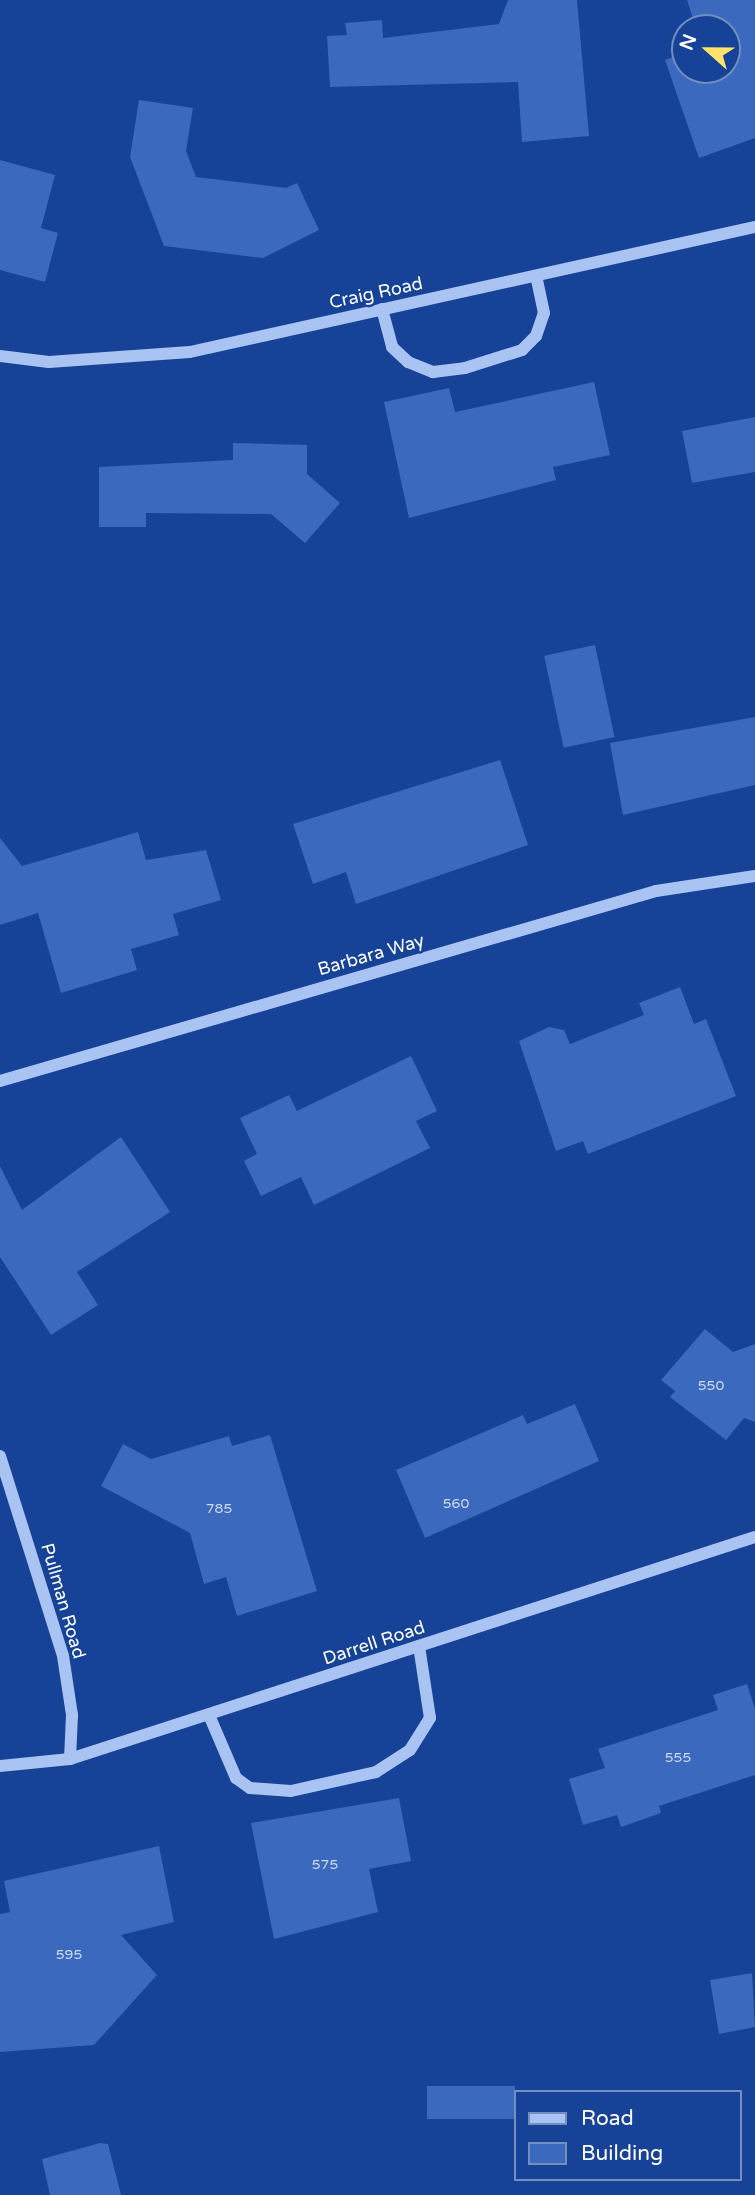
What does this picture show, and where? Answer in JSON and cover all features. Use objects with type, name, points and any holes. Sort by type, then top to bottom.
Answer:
[{"type":"street","name":"Craig Road","points":[[0,356],[49,362],[190,352],[755,227]]},
{"type":"street","points":[[382,309],[392,347],[408,362],[433,372],[465,368],[522,350],[536,335],[544,313],[536,276]]},
{"type":"street","name":"Barbara Way","points":[[0,1080],[656,891],[755,876]]},
{"type":"street","name":"Pullman Road","points":[[0,1456],[63,1656],[70,1759]]},
{"type":"street","name":"Darrell Road","points":[[0,1766],[70,1759],[755,1537]]},
{"type":"street","points":[[209,1714],[236,1778],[250,1788],[291,1791],[376,1772],[410,1750],[430,1718],[419,1646]]},
{"type":"building","points":[[508,0],[577,0],[589,136],[522,142],[518,82],[330,87],[327,36],[347,35],[345,23],[382,20],[383,38],[499,24]]},
{"type":"building","points":[[687,0],[755,0],[755,138],[699,158],[673,84],[741,84],[741,14],[692,14]]},
{"type":"building","points":[[671,58],[671,77],[665,60]]},
{"type":"building","points":[[139,100],[193,108],[186,151],[196,177],[286,188],[297,183],[319,230],[263,258],[164,246],[130,157]]},
{"type":"building","points":[[0,160],[55,175],[41,228],[58,233],[45,282],[0,270]]},
{"type":"building","points":[[594,382],[610,455],[553,467],[556,480],[409,518],[384,402],[449,388],[455,412]]},
{"type":"building","points":[[755,417],[755,472],[692,483],[682,431]]},
{"type":"building","points":[[233,443],[307,445],[307,474],[340,503],[305,543],[271,514],[146,513],[146,527],[99,527],[99,467],[233,460]]},
{"type":"building","points":[[595,645],[615,737],[564,748],[544,656]]},
{"type":"building","points":[[755,717],[755,785],[623,815],[610,743]]},
{"type":"building","points":[[500,760],[528,845],[356,904],[346,872],[313,884],[293,824]]},
{"type":"building","points":[[138,832],[146,860],[206,850],[221,900],[173,914],[179,935],[131,949],[137,970],[61,993],[38,913],[0,925],[0,838],[22,866]]},
{"type":"building","points":[[680,987],[694,1024],[706,1019],[736,1096],[588,1154],[583,1141],[556,1151],[519,1041],[549,1027],[564,1030],[570,1044],[644,1015],[639,1003]]},
{"type":"building","points":[[411,1056],[437,1111],[416,1121],[430,1148],[314,1205],[301,1177],[261,1196],[244,1161],[257,1154],[240,1118],[289,1095],[297,1111]]},
{"type":"building","points":[[121,1137],[170,1212],[77,1272],[98,1305],[51,1335],[0,1257],[0,1166],[22,1210]]},
{"type":"building","points":[[705,1329],[733,1352],[755,1344],[755,1422],[744,1418],[726,1440],[670,1397],[675,1391],[661,1380]]},
{"type":"building","points":[[575,1404],[599,1461],[425,1538],[396,1470],[523,1415],[527,1424]]},
{"type":"building","points":[[270,1435],[317,1591],[237,1616],[226,1577],[204,1584],[190,1533],[101,1486],[123,1444],[151,1459],[229,1436],[232,1446]]},
{"type":"building","points":[[747,1684],[755,1709],[755,1775],[659,1806],[661,1813],[621,1827],[617,1815],[583,1825],[569,1779],[605,1768],[598,1749],[718,1710],[713,1695]]},
{"type":"building","points":[[399,1798],[411,1861],[369,1869],[378,1912],[274,1939],[251,1823]]},
{"type":"building","points":[[159,1846],[174,1922],[121,1935],[157,1975],[94,2045],[0,2052],[0,1914],[10,1912],[4,1881]]},
{"type":"building","points":[[752,1973],[755,2027],[719,2034],[710,1980]]},
{"type":"building","points":[[427,2086],[515,2086],[514,2119],[427,2119]]},
{"type":"building","points":[[100,2143],[108,2144],[121,2195],[50,2195],[42,2159]]}]
